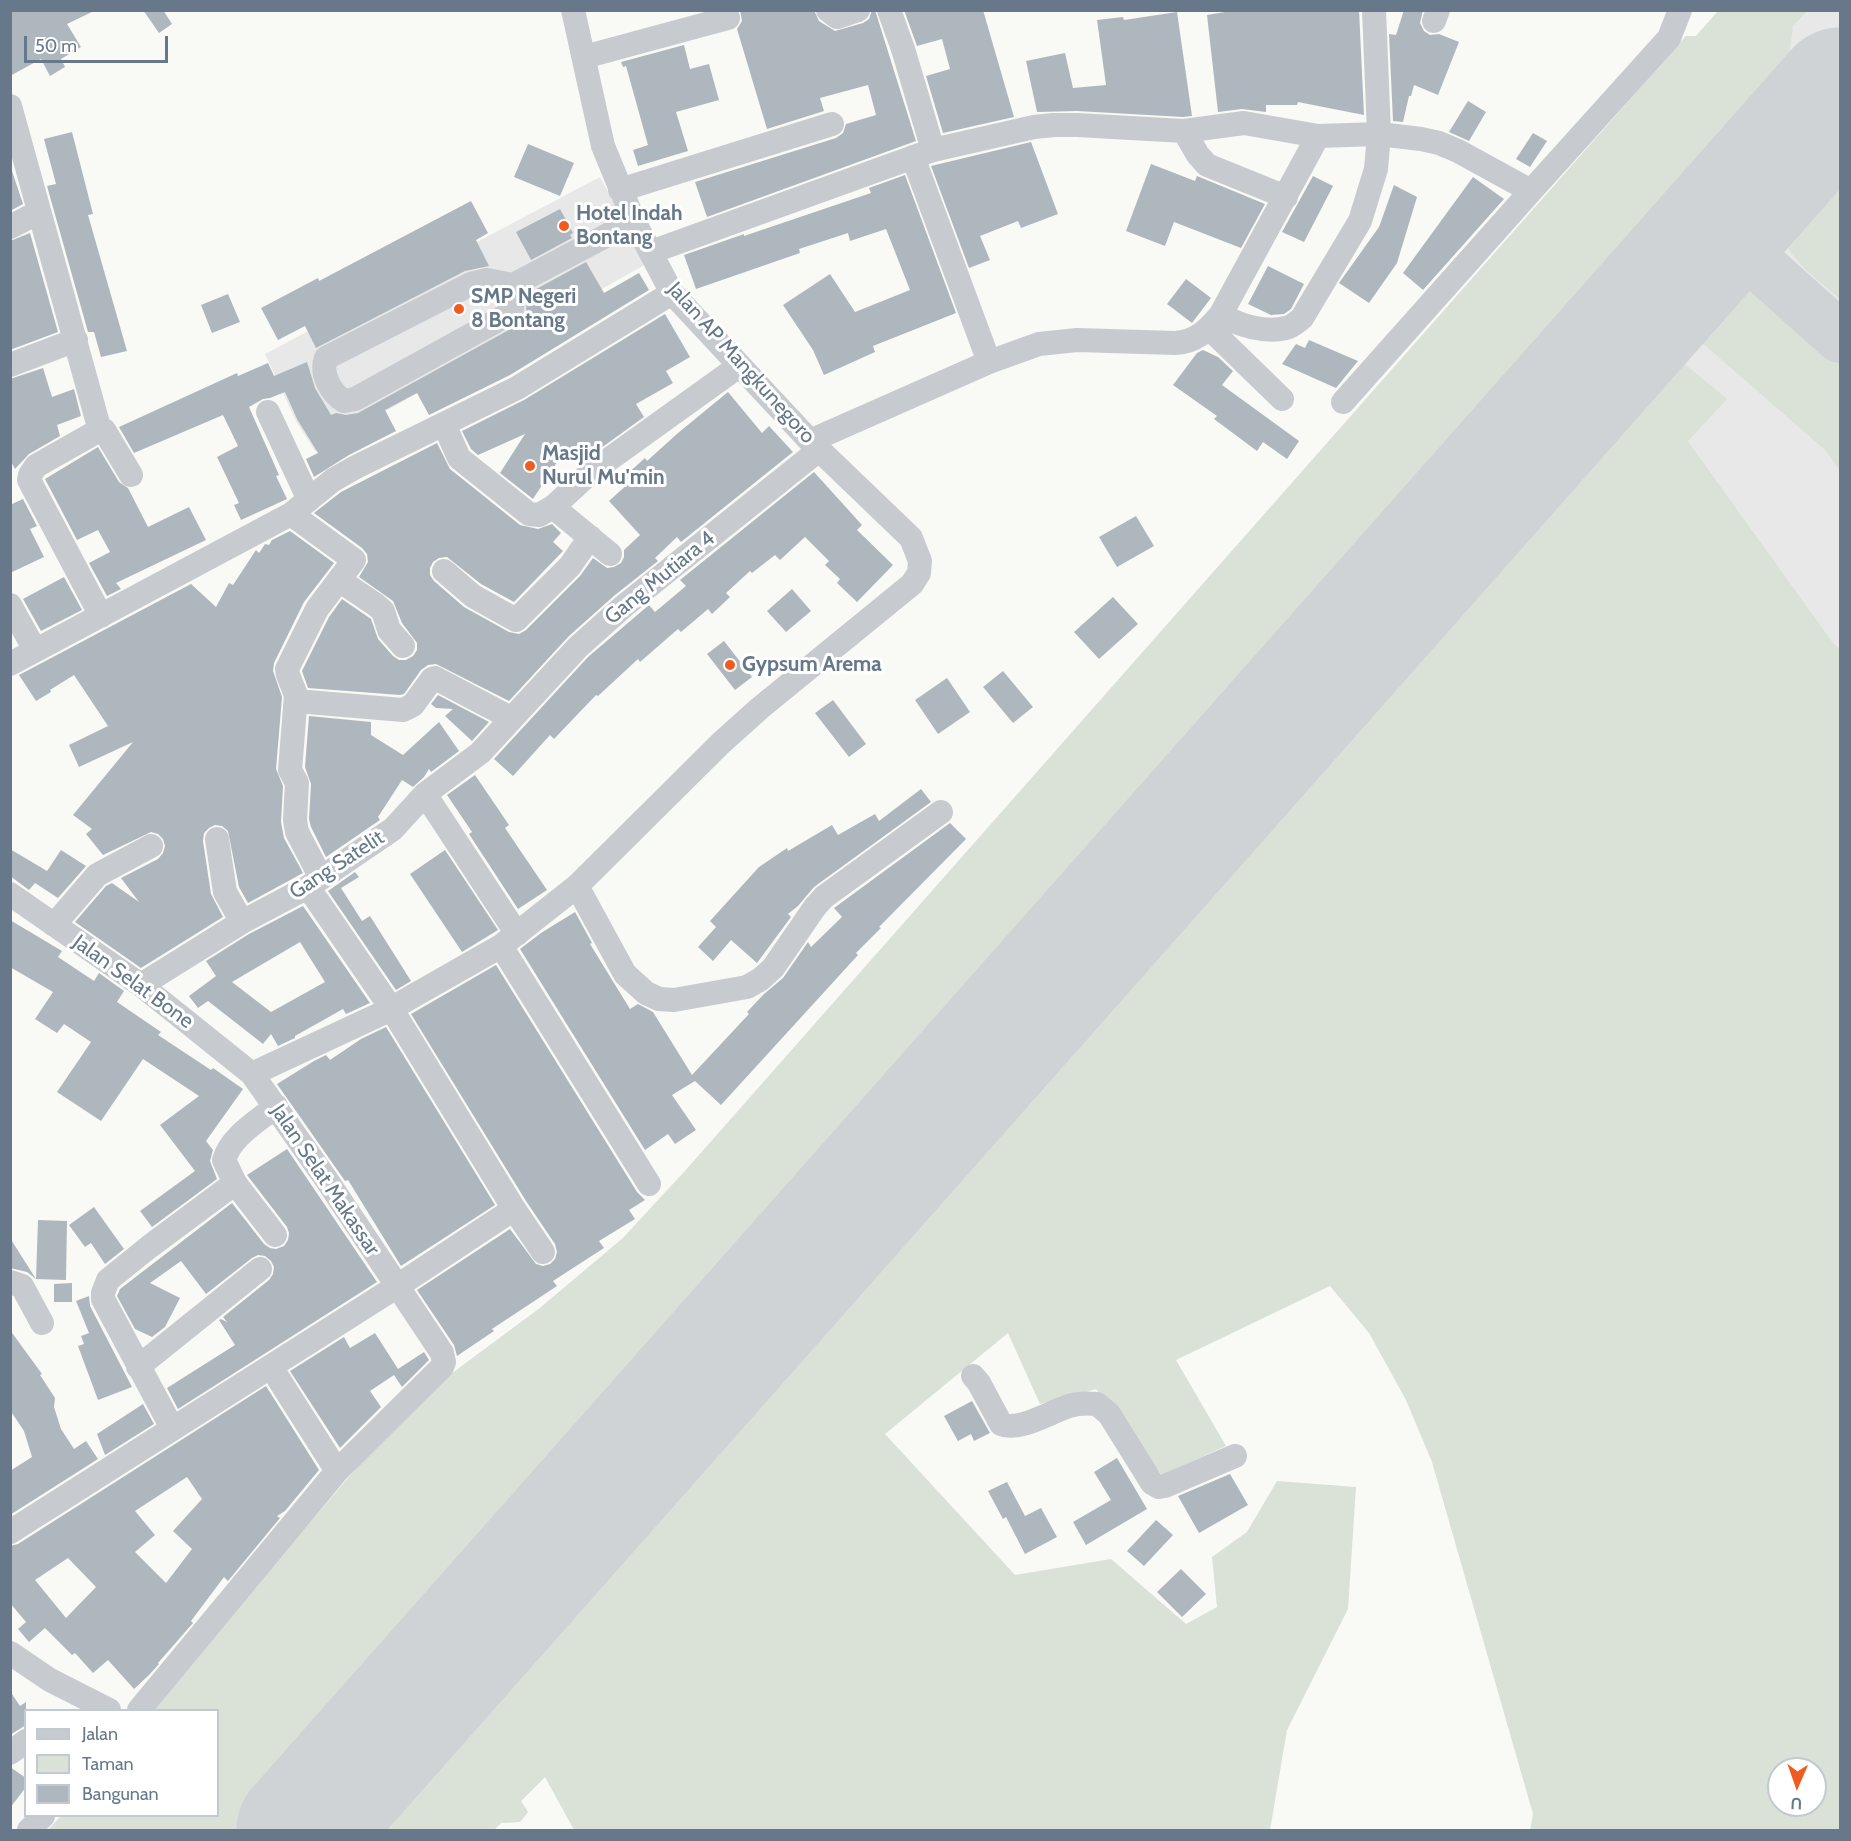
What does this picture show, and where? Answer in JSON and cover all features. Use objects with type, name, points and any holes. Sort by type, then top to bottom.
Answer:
[{"type":"street","name":"Jalan AP Mangkunegoro","points":[[573,10],[603,146],[634,221],[672,293],[815,446],[911,538],[920,561],[919,573],[912,584],[729,736],[577,886]]},
{"type":"street","points":[[828,10],[837,17],[858,10]]},
{"type":"street","points":[[889,10],[903,49],[923,153],[989,362]]},
{"type":"street","points":[[1215,321],[1229,320],[1247,326],[1273,330],[1289,328],[1302,318],[1360,220],[1376,169],[1379,134],[1374,10]]},
{"type":"street","points":[[1342,402],[1669,38],[1680,10]]},
{"type":"street","points":[[584,57],[728,18]]},
{"type":"street","points":[[10,106],[99,427],[104,430],[131,475]]},
{"type":"street","points":[[651,252],[923,153],[1034,127],[1054,125],[1077,124],[1184,131],[1244,123],[1317,136],[1379,134],[1438,143],[1458,151],[1531,191]]},
{"type":"street","points":[[620,190],[832,124]]},
{"type":"street","points":[[1184,131],[1198,155],[1207,165],[1286,197]]},
{"type":"street","points":[[1215,321],[1286,197],[1317,136]]},
{"type":"street","points":[[10,227],[39,212]]},
{"type":"street","points":[[513,285],[512,310],[509,314],[355,399],[344,402],[336,396],[326,379],[323,366],[326,358],[471,284],[487,280],[513,285],[634,221]]},
{"type":"street","points":[[10,664],[300,507],[344,474],[517,388],[672,293]]},
{"type":"street","points":[[1215,321],[1282,399]]},
{"type":"street","name":"Gang Mutiara 4","points":[[511,718],[578,647],[815,446],[989,362],[1039,344],[1057,341],[1188,342],[1215,321]]},
{"type":"street","points":[[10,365],[76,340]]},
{"type":"street","points":[[444,424],[459,458],[529,514],[539,515],[553,507],[590,473],[739,366]]},
{"type":"street","points":[[268,412],[300,507],[352,557],[354,562],[317,609],[287,669],[295,690],[296,701],[290,770],[297,783],[295,820],[300,841],[315,882],[514,1209],[543,1252]]},
{"type":"street","points":[[99,427],[96,432],[36,466],[29,480],[101,616]]},
{"type":"street","points":[[553,507],[610,554]]},
{"type":"street","points":[[444,571],[473,596],[516,620],[570,567],[590,537]]},
{"type":"street","points":[[339,580],[383,611],[389,630],[403,646]]},
{"type":"street","points":[[10,605],[35,650]]},
{"type":"street","points":[[296,701],[403,711],[413,705],[435,678],[511,718]]},
{"type":"street","name":"Gang Satelit","points":[[141,985],[242,922],[315,882],[393,829],[425,794],[480,753],[511,718]]},
{"type":"street","points":[[425,794],[649,1184]]},
{"type":"street","points":[[252,1074],[392,1008],[509,940],[577,886],[625,974],[646,993],[659,999],[674,1000],[747,987],[773,968],[824,897],[941,812]]},
{"type":"street","points":[[217,839],[225,892],[242,922]]},
{"type":"street","points":[[54,925],[97,875],[151,846]]},
{"type":"street","name":"Jalan Selat Bone","points":[[10,894],[141,985],[252,1074]]},
{"type":"street","name":"Jalan Selat Makassar","points":[[252,1074],[276,1106],[442,1353],[444,1362],[337,1471]]},
{"type":"street","points":[[275,1235],[235,1183],[224,1160],[227,1149],[236,1138],[276,1106]]},
{"type":"street","points":[[172,1428],[103,1299],[105,1286],[108,1280],[149,1247],[235,1183]]},
{"type":"street","points":[[10,1532],[272,1367],[514,1209]]},
{"type":"street","points":[[138,1367],[260,1269]]},
{"type":"street","points":[[10,1282],[22,1286],[42,1323]]},
{"type":"street","points":[[140,1709],[337,1471],[272,1367]]},
{"type":"street","points":[[973,1376],[1001,1424],[1005,1426],[1016,1426],[1069,1406],[1097,1404],[1109,1414],[1152,1483],[1159,1486],[1171,1484],[1235,1456]]},
{"type":"street","points":[[10,1653],[50,1680],[72,1703],[104,1709]]},
{"type":"street","points":[[10,1753],[24,1742]]},
{"type":"street","points":[[29,1830],[41,1817]]},
{"type":"shaded area","points":[[1718,11],[1840,11],[1840,649],[1834,644],[1688,441],[545,1777],[521,1801],[528,1812],[520,1822],[501,1823],[494,1830],[48,1830],[60,1817],[219,1817],[219,1709],[412,1403],[540,1308],[623,1238],[685,1171],[1686,36],[1696,36]]},
{"type":"shaded area","name":"SMP Negeri 8 Bontang","points":[[600,177],[648,263],[315,451],[296,421],[265,354]]},
{"type":"green space","points":[[1718,11],[1807,11],[1793,26],[1782,108],[255,1830],[48,1830],[60,1817],[219,1817],[219,1709],[151,1709],[412,1403],[540,1308],[623,1238],[685,1171],[1686,36],[1696,36]]},
{"type":"green space","points":[[1805,181],[1840,184],[1840,299],[1796,259],[1787,247],[1782,234],[1780,220],[1784,206]]},
{"type":"green space","points":[[1734,276],[1750,277],[1765,283],[1840,352],[1840,470],[1824,449],[1692,334],[1689,320],[1691,310],[1717,280]]},
{"type":"green space","points":[[1665,355],[1676,357],[1727,399],[1688,441],[1834,644],[1840,649],[1840,1830],[1530,1830],[1533,1814],[1432,1462],[1406,1400],[1369,1333],[1330,1286],[1176,1360],[1226,1446],[1162,1475],[1096,1389],[1040,1404],[1008,1333],[885,1434],[1015,1575],[1111,1559],[1186,1624],[1217,1607],[1212,1557],[1247,1532],[1277,1481],[1356,1487],[1348,1609],[1287,1730],[1270,1830],[574,1830],[545,1777],[521,1801],[528,1812],[520,1822],[501,1823],[494,1830],[346,1830],[1650,358]]},
{"type":"building","points":[[10,10],[96,10],[67,24],[81,47],[61,59],[65,67],[50,76],[41,59],[10,76]]},
{"type":"building","points":[[143,10],[163,10],[172,24],[159,33]]},
{"type":"building","points":[[740,10],[814,10],[819,21],[835,31],[863,23],[869,19],[872,10],[875,10],[916,141],[707,217],[695,182],[836,138],[843,133],[846,124],[876,115],[868,85],[820,98],[824,111],[767,129],[737,29],[742,21]]},
{"type":"building","points":[[904,10],[983,10],[1014,117],[943,133],[926,76],[950,69],[942,39],[917,46]]},
{"type":"building","points":[[1237,10],[1359,10],[1364,115],[1298,102],[1297,105],[1266,105],[1266,112],[1242,109],[1218,112],[1207,15]]},
{"type":"building","points":[[1404,10],[1423,10],[1420,23],[1424,31],[1430,35],[1439,34],[1459,42],[1438,95],[1414,85],[1403,122],[1393,121],[1389,34],[1396,35]]},
{"type":"building","points":[[1177,12],[1192,116],[1077,111],[1037,112],[1026,61],[1065,53],[1073,88],[1106,85],[1097,20],[1123,17],[1124,20]]},
{"type":"building","points":[[684,45],[690,69],[709,64],[719,100],[676,112],[688,151],[638,166],[633,150],[648,145],[626,66],[623,67],[621,62]]},
{"type":"building","points":[[1468,101],[1486,112],[1469,141],[1449,132]]},
{"type":"building","points":[[72,132],[93,214],[88,215],[127,351],[101,357],[94,332],[88,332],[47,186],[56,184],[44,139]]},
{"type":"building","points":[[1533,133],[1547,141],[1530,167],[1516,159]]},
{"type":"building","points":[[1031,142],[1058,214],[1021,228],[1018,221],[980,236],[990,260],[969,268],[931,166]]},
{"type":"building","points":[[528,144],[574,163],[560,196],[514,177]]},
{"type":"building","points":[[1151,164],[1195,181],[1197,176],[1265,204],[1241,248],[1174,222],[1165,246],[1126,231]]},
{"type":"building","points":[[10,165],[23,204],[10,211]]},
{"type":"building","points":[[905,175],[956,313],[873,346],[875,352],[824,375],[813,350],[783,305],[830,274],[855,312],[910,290],[886,229],[850,241],[848,233],[799,249],[800,253],[696,289],[684,255],[871,193],[869,188]]},
{"type":"building","points":[[1313,176],[1333,186],[1304,242],[1282,232]]},
{"type":"building","points":[[1473,177],[1504,199],[1423,290],[1403,273]]},
{"type":"building","points":[[1394,185],[1417,197],[1397,263],[1369,303],[1339,283],[1379,227]]},
{"type":"building","points":[[471,201],[488,233],[476,240],[489,266],[465,271],[316,348],[305,326],[278,340],[261,308],[318,278],[319,281]]},
{"type":"building","points":[[560,209],[573,233],[570,235],[572,238],[531,260],[516,232]]},
{"type":"building","points":[[30,233],[58,332],[10,350],[10,241]]},
{"type":"building","points":[[586,262],[604,293],[639,273],[649,290],[510,375],[429,415],[417,393],[385,410],[396,431],[349,455],[314,477],[306,459],[318,453],[297,419],[285,392],[263,399],[249,407],[287,499],[241,520],[234,505],[239,503],[217,457],[238,446],[223,415],[134,453],[119,427],[237,373],[238,376],[268,363],[274,376],[307,362],[315,388],[331,415],[358,413],[516,326],[526,312],[527,294]]},
{"type":"building","points":[[1268,266],[1304,284],[1291,309],[1284,314],[1271,315],[1248,304]]},
{"type":"building","points":[[1186,279],[1211,298],[1192,323],[1167,304]]},
{"type":"building","points":[[228,294],[240,322],[212,333],[201,305]]},
{"type":"building","points":[[665,314],[690,357],[666,371],[673,383],[636,404],[644,417],[579,464],[567,447],[533,499],[500,473],[525,434],[478,455],[471,449],[462,431],[524,400]]},
{"type":"building","points":[[1309,340],[1358,361],[1336,388],[1282,364],[1296,344],[1305,348]]},
{"type":"building","points":[[1203,350],[1218,357],[1233,371],[1222,385],[1299,441],[1287,459],[1263,442],[1257,451],[1214,419],[1217,416],[1173,385],[1197,353]]},
{"type":"building","points":[[43,368],[52,397],[74,389],[81,416],[57,425],[60,436],[29,454],[15,469],[10,460],[10,379]]},
{"type":"building","points":[[728,392],[762,433],[769,426],[793,452],[681,542],[677,537],[655,558],[658,561],[569,636],[509,701],[436,664],[428,665],[421,670],[404,694],[400,695],[308,688],[302,671],[329,617],[342,599],[371,619],[378,639],[393,656],[399,660],[406,660],[417,650],[417,643],[402,623],[393,601],[359,577],[368,562],[367,554],[314,513],[341,492],[437,443],[450,469],[520,525],[538,529],[552,524],[561,533],[553,542],[563,551],[514,602],[481,584],[447,557],[439,558],[430,568],[430,575],[434,581],[464,607],[509,632],[519,634],[526,630],[580,576],[593,558],[607,568],[621,563],[624,550],[640,535],[609,501],[630,482],[625,476],[645,458],[647,461]]},
{"type":"building","points":[[98,447],[119,482],[128,488],[148,527],[189,507],[206,540],[116,583],[121,589],[107,596],[89,563],[110,552],[98,530],[77,540],[45,479]]},
{"type":"building","points":[[814,472],[862,525],[857,530],[893,565],[857,602],[837,583],[840,579],[825,565],[829,561],[805,537],[780,560],[775,555],[752,573],[750,571],[726,593],[730,597],[712,614],[708,609],[681,632],[678,629],[640,662],[638,659],[598,696],[596,695],[554,739],[550,735],[513,776],[494,759],[588,657],[649,605],[655,612],[686,586],[680,580]]},
{"type":"building","points":[[23,499],[37,526],[30,529],[44,557],[10,573],[10,505]]},
{"type":"building","points":[[1136,516],[1154,546],[1117,567],[1099,537]]},
{"type":"building","points":[[290,531],[334,563],[304,602],[274,663],[273,671],[282,697],[276,769],[283,786],[281,822],[284,838],[303,873],[248,903],[239,887],[228,831],[222,826],[215,825],[209,828],[204,833],[203,841],[211,894],[223,917],[141,968],[75,922],[106,886],[112,883],[139,902],[121,878],[158,859],[163,853],[165,846],[163,839],[151,832],[103,855],[86,834],[92,829],[73,815],[133,742],[79,767],[69,745],[108,726],[74,675],[36,701],[19,675],[191,584],[216,607],[229,583],[233,585],[256,550],[259,553],[265,544],[269,545],[272,540]]},
{"type":"building","points":[[64,577],[82,610],[41,631],[23,599]]},
{"type":"building","points":[[792,589],[811,611],[786,632],[767,611]]},
{"type":"building","points":[[1113,597],[1138,624],[1099,659],[1074,632]]},
{"type":"building","name":"Gypsum Arema","points":[[724,641],[752,677],[735,690],[707,654]]},
{"type":"building","points":[[1003,671],[1033,707],[1013,723],[983,687]]},
{"type":"building","points":[[947,678],[970,712],[938,734],[915,700]]},
{"type":"building","points":[[438,695],[489,722],[472,741],[445,716],[453,709],[436,708],[431,704]]},
{"type":"building","points":[[833,700],[866,744],[849,757],[815,713]]},
{"type":"building","points":[[309,716],[371,722],[371,735],[403,755],[439,722],[459,751],[431,772],[429,769],[413,787],[402,780],[378,817],[380,820],[326,857],[309,819],[311,784],[305,767]]},
{"type":"building","points":[[475,775],[509,825],[505,828],[547,890],[518,909],[469,834],[472,832],[447,795]]},
{"type":"building","points":[[921,789],[931,802],[814,887],[788,914],[791,917],[757,963],[731,940],[713,961],[698,947],[716,927],[710,921],[759,867],[787,848],[788,851],[832,825],[838,835],[875,814],[879,821]]},
{"type":"building","points":[[950,823],[966,839],[879,927],[881,928],[856,953],[858,955],[721,1105],[695,1081],[672,1095],[696,1130],[675,1144],[668,1134],[645,1150],[520,949],[575,912],[592,943],[590,944],[630,1009],[638,1004],[653,1012],[692,1075],[749,1014],[747,1012],[783,978],[808,942],[811,947],[842,917],[834,908]]},
{"type":"building","points":[[10,849],[47,871],[61,850],[86,866],[58,898],[35,883],[29,890],[10,876]]},
{"type":"building","points":[[445,850],[498,930],[462,952],[410,874]]},
{"type":"building","points":[[355,872],[359,877],[341,888],[362,921],[370,916],[411,981],[396,990],[328,891]]},
{"type":"building","points":[[303,906],[370,1003],[346,1014],[343,1009],[278,1046],[271,1034],[263,1044],[208,1001],[198,1008],[189,996],[216,976],[206,961],[249,934]],"holes":[[[300,942],[325,982],[271,1012],[232,982]]]},
{"type":"building","points":[[10,920],[62,951],[58,957],[94,981],[99,973],[124,991],[117,1002],[161,1032],[158,1035],[243,1089],[206,1141],[213,1150],[210,1161],[217,1179],[152,1227],[140,1211],[195,1171],[160,1125],[199,1096],[143,1059],[101,1121],[57,1092],[91,1042],[64,1024],[57,1033],[35,1019],[53,992],[10,967]]},
{"type":"building","points":[[496,965],[637,1192],[645,1200],[629,1210],[635,1219],[599,1241],[604,1248],[553,1281],[557,1286],[492,1329],[494,1331],[457,1356],[454,1345],[417,1290],[510,1229],[536,1264],[543,1266],[550,1264],[557,1252],[555,1244],[411,1014]]},
{"type":"building","points":[[386,1027],[495,1205],[401,1266],[348,1180],[345,1181],[277,1084],[326,1055],[330,1060],[361,1039]]},
{"type":"building","points":[[287,1149],[377,1282],[178,1409],[167,1388],[235,1345],[219,1320],[227,1322],[223,1317],[269,1280],[274,1267],[271,1261],[265,1256],[258,1255],[252,1258],[206,1294],[181,1261],[150,1283],[180,1298],[165,1327],[152,1337],[135,1329],[117,1296],[120,1289],[232,1203],[264,1244],[276,1249],[284,1246],[288,1240],[287,1227],[247,1175]]},
{"type":"building","points":[[94,1207],[124,1249],[105,1264],[91,1243],[85,1247],[69,1225]]},
{"type":"building","points":[[38,1220],[67,1221],[66,1280],[36,1279]]},
{"type":"building","points":[[10,1238],[36,1279],[27,1272],[10,1268]]},
{"type":"building","points":[[72,1283],[72,1302],[54,1302],[54,1284]]},
{"type":"building","points":[[89,1296],[90,1306],[132,1387],[98,1400],[78,1346],[84,1344],[81,1336],[89,1333],[76,1301]]},
{"type":"building","points":[[10,1330],[42,1374],[40,1375],[55,1398],[54,1407],[61,1429],[74,1449],[86,1441],[98,1459],[10,1515],[10,1471],[32,1457],[24,1431],[10,1410]]},
{"type":"building","points":[[375,1333],[398,1369],[424,1352],[429,1360],[402,1387],[394,1375],[370,1391],[381,1407],[340,1448],[290,1371],[344,1337],[350,1348]]},
{"type":"building","points":[[266,1386],[319,1470],[285,1511],[277,1516],[280,1518],[228,1581],[224,1577],[191,1621],[193,1623],[159,1664],[134,1689],[108,1660],[93,1673],[75,1653],[72,1655],[45,1628],[29,1642],[18,1629],[26,1622],[10,1603],[10,1546],[18,1544]],"holes":[[[187,1477],[202,1499],[173,1531],[192,1549],[166,1583],[135,1552],[155,1535],[135,1511]],[[68,1558],[96,1587],[66,1618],[35,1580]]]},
{"type":"building","points":[[972,1401],[990,1433],[974,1441],[971,1434],[958,1441],[944,1416]]},
{"type":"building","points":[[143,1404],[154,1424],[105,1455],[97,1434]]},
{"type":"building","points":[[1117,1458],[1147,1509],[1086,1545],[1073,1522],[1111,1500],[1094,1472]]},
{"type":"building","points":[[1230,1474],[1248,1505],[1199,1533],[1178,1496]]},
{"type":"building","points":[[1007,1482],[1025,1516],[1041,1508],[1057,1537],[1025,1554],[1006,1517],[1003,1519],[988,1491]]},
{"type":"building","points":[[1156,1520],[1173,1535],[1144,1566],[1127,1551]]},
{"type":"building","points":[[1181,1569],[1206,1594],[1182,1617],[1157,1592]]},
{"type":"building","points":[[10,1691],[20,1706],[26,1702],[26,1709],[24,1709],[24,1726],[10,1735]]},
{"type":"building","points":[[10,1767],[24,1777],[24,1790],[10,1808]]},
{"type":"taxiway","points":[[1785,154],[1840,163]]},
{"type":"taxiway","points":[[1697,254],[1728,248],[1744,251],[1741,223],[1749,196]]},
{"type":"taxiway","points":[[1744,251],[1840,337]]},
{"type":"runway","points":[[301,1830],[1840,92]]},
{"type":"place","name":"Hotel Indah Bontang","points":[[564,226]]},
{"type":"place","name":"SMP Negeri 8 Bontang","points":[[459,309]]},
{"type":"place","name":"Masjid Nurul Mu'min","points":[[530,466]]},
{"type":"place","name":"Gypsum Arema","points":[[730,665]]}]
